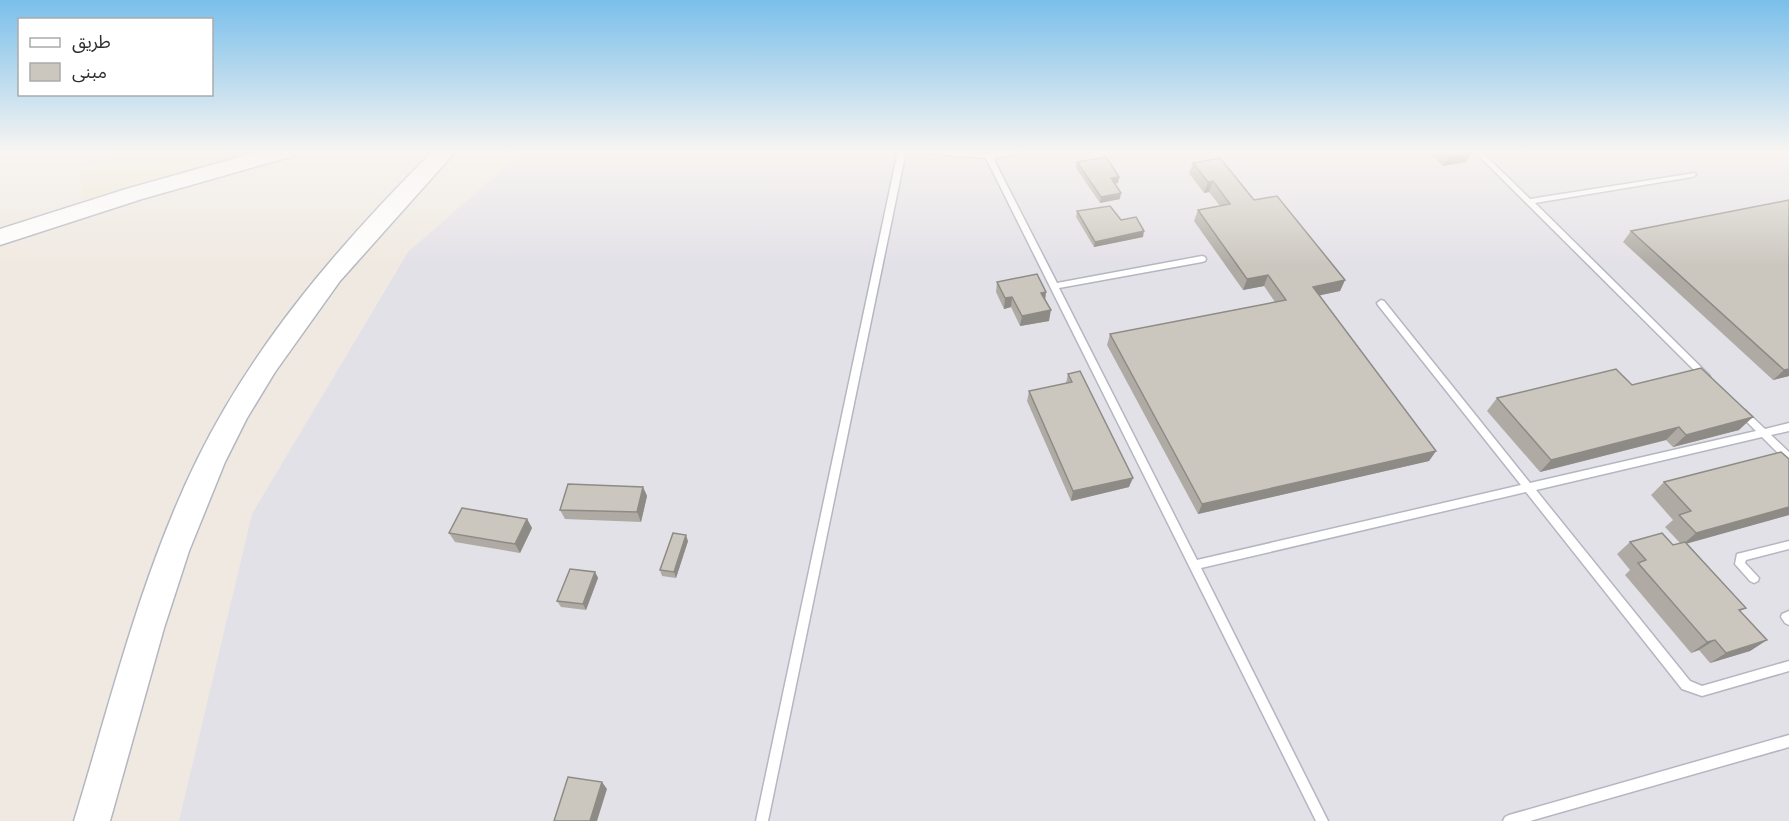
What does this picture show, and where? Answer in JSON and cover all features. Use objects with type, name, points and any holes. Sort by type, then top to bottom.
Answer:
[{"type":"main road","points":[[0,237],[158,189]]},
{"type":"main road","points":[[93,821],[160,590],[188,512],[226,433],[274,351],[322,284],[383,213],[407,189]]},
{"type":"lane","points":[[762,821],[894,189]]},
{"type":"lane","points":[[1006,189],[1322,821]]},
{"type":"lane","points":[[1516,189],[1713,384]]},
{"type":"lane","points":[[1529,202],[1606,189]]},
{"type":"lane","points":[[1054,286],[1202,259]]},
{"type":"lane","points":[[1382,303],[1686,685],[1702,691],[1789,666]]},
{"type":"lane","points":[[1738,408],[1789,458]]},
{"type":"lane","points":[[1194,565],[1789,427]]},
{"type":"lane","points":[[1754,578],[1740,564],[1741,557],[1789,545]]},
{"type":"lane","points":[[1509,821],[1789,741]]},
{"type":"shaded area","points":[[82,189],[121,189],[81,200]]},
{"type":"shaded area","points":[[480,189],[1789,189],[1789,821],[179,821],[252,514],[408,252]]},
{"type":"building","points":[[1096,189],[1119,189],[1121,193],[1101,197]]},
{"type":"building","points":[[1219,189],[1245,189],[1254,200],[1277,196],[1345,280],[1313,287],[1436,451],[1202,504],[1110,334],[1286,300],[1268,275],[1247,279],[1198,210],[1230,204]]},
{"type":"building","points":[[1789,200],[1789,369],[1784,370],[1631,231]]},
{"type":"building","points":[[1110,206],[1121,220],[1136,217],[1144,231],[1095,242],[1077,211]]},
{"type":"building","points":[[1037,274],[1046,292],[1041,293],[1051,310],[1022,316],[1012,297],[1005,298],[997,282]]},
{"type":"building","points":[[1701,368],[1753,417],[1686,435],[1679,427],[1551,460],[1497,398],[1616,369],[1632,385]]},
{"type":"building","points":[[1080,371],[1133,478],[1073,491],[1029,391],[1072,382],[1068,374]]},
{"type":"building","points":[[1781,452],[1789,459],[1789,507],[1696,533],[1679,515],[1691,511],[1664,482]]},
{"type":"building","points":[[568,484],[643,487],[637,512],[560,510]]},
{"type":"building","points":[[462,508],[527,519],[515,544],[449,533]]},
{"type":"building","points":[[673,533],[686,535],[674,572],[660,570]]},
{"type":"building","points":[[1662,533],[1673,545],[1685,542],[1746,608],[1739,610],[1767,640],[1726,653],[1715,640],[1707,642],[1638,563],[1646,560],[1630,542]]},
{"type":"building","points":[[570,569],[595,572],[583,604],[557,601]]},
{"type":"building","points":[[568,777],[602,782],[590,821],[554,821]]}]
